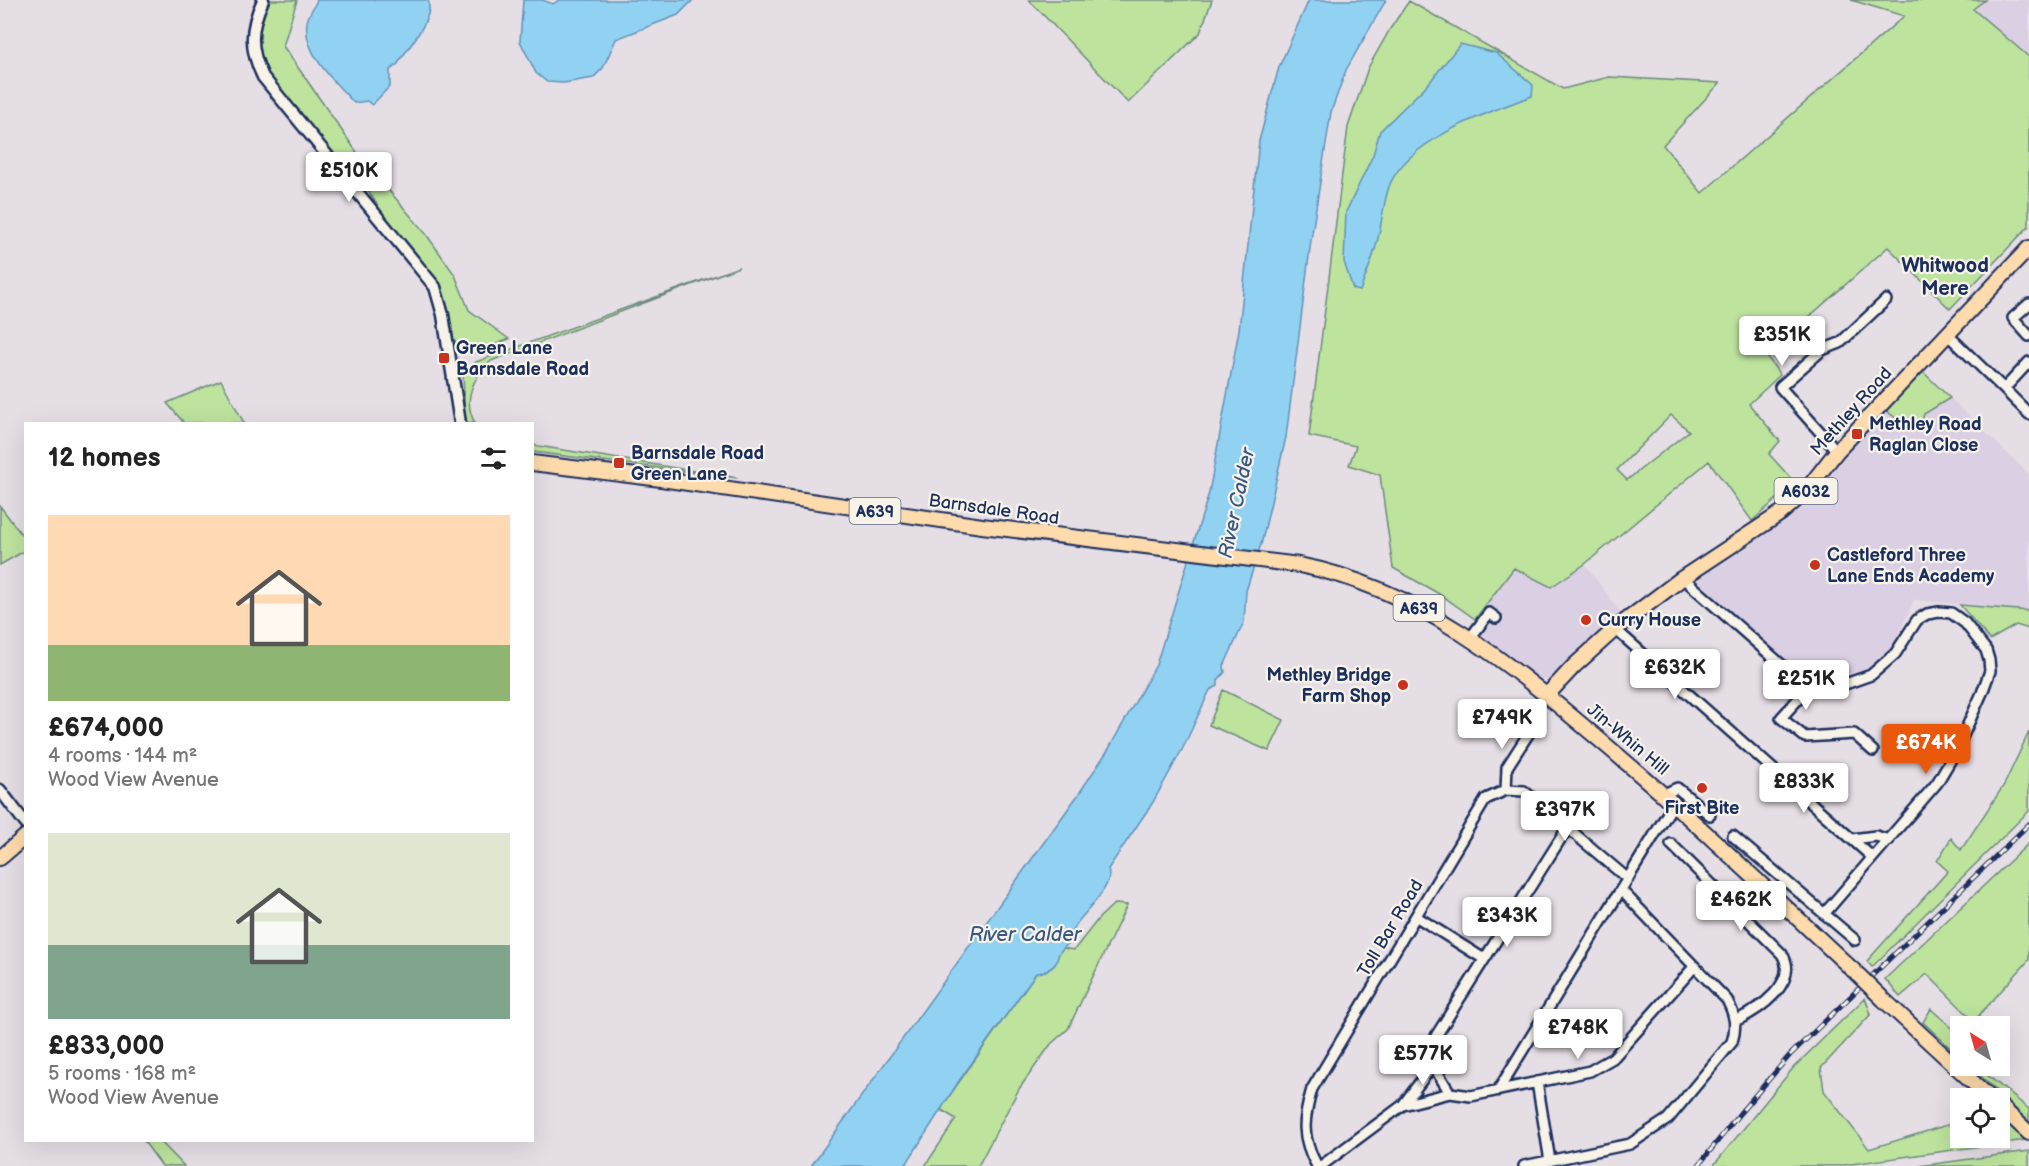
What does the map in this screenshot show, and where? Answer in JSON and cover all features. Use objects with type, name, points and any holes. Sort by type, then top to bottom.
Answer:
[{"type":"main road","name":"Methley Road","points":[[1547,695],[1574,666],[1615,629],[1683,578],[1781,513],[1805,492],[1837,451],[2029,248]]},
{"type":"main road","name":"Barnsdale Road","points":[[534,463],[661,479],[982,526],[1272,562]]},
{"type":"main road","name":"Jin-Whin Hill","points":[[1272,562],[1329,572],[1387,591],[1470,637],[1547,695],[1669,798],[1979,1088]]},
{"type":"main road","points":[[0,858],[24,838]]},
{"type":"main road","points":[[2010,1116],[2025,1129]]},
{"type":"street","points":[[263,0],[254,24],[252,39],[252,50],[263,77],[435,287],[443,315],[460,422]]},
{"type":"street","points":[[1837,451],[1780,387],[1822,350],[1840,343],[1886,300]]},
{"type":"street","points":[[2029,303],[2013,318],[2029,336]]},
{"type":"street","points":[[1947,334],[2029,414]]},
{"type":"street","points":[[2004,389],[2029,362]]},
{"type":"street","points":[[1683,578],[1800,681],[1810,686],[1834,688],[1871,675],[1895,654],[1917,620],[1927,614],[1951,613],[1965,623],[1981,644],[1989,660],[1990,671],[1957,748],[1937,783],[1824,914]]},
{"type":"street","points":[[1470,637],[1489,613],[1496,618]]},
{"type":"street","points":[[1615,629],[1872,857]]},
{"type":"street","points":[[1810,686],[1781,718],[1805,737],[1854,734],[1873,751]]},
{"type":"street","points":[[1536,722],[1507,766],[1506,789],[1524,791],[1628,879]]},
{"type":"street","points":[[1499,1089],[1628,879],[1669,798],[1677,788],[1710,815]]},
{"type":"street","name":"Toll Bar Road","points":[[1319,1166],[1306,1145],[1305,1115],[1312,1089],[1486,799],[1506,789]]},
{"type":"street","points":[[0,790],[24,821]]},
{"type":"street","points":[[1319,1166],[1403,1105],[1433,1065],[1436,1036],[1568,827]]},
{"type":"street","points":[[1733,836],[1855,940]]},
{"type":"street","points":[[1852,839],[1876,836],[1888,840]]},
{"type":"street","points":[[1671,844],[1782,954],[1788,963],[1786,979],[1756,1010],[1735,1021]]},
{"type":"street","points":[[1524,1166],[1630,1144],[1668,1119],[1732,1042],[1736,1029],[1727,1000],[1621,890]]},
{"type":"street","points":[[1417,917],[1484,959]]},
{"type":"street","points":[[1403,1105],[1450,1093],[1471,1096],[1590,1071],[1612,1058],[1695,967]]},
{"type":"street","points":[[1433,1065],[1450,1093]]},
{"type":"street","points":[[1537,1082],[1550,1161]]},
{"type":"shaded area","points":[[1985,0],[2029,0],[2029,57],[1973,9]]},
{"type":"shaded area","name":"Castleford Three Lane Ends Academy","points":[[1921,370],[2029,474],[2029,611],[1914,600],[1892,649],[1871,667],[1833,682],[1817,682],[1805,677],[1699,588],[1697,580],[1765,535],[1810,500],[1867,429]]},
{"type":"shaded area","points":[[1585,564],[1621,613],[1551,680],[1540,679],[1532,675],[1468,629],[1514,567],[1551,587]]},
{"type":"green space","points":[[270,0],[297,0],[283,46],[363,161],[356,168],[343,167],[284,97],[264,67],[257,40],[261,19]]},
{"type":"green space","points":[[1029,0],[1212,0],[1200,33],[1128,103]]},
{"type":"green space","points":[[1851,0],[1985,0],[1973,9],[2029,57],[2029,226],[1950,309],[1888,247],[1766,355],[1780,375],[1749,404],[1780,441],[1769,454],[1795,483],[1752,521],[1709,461],[1585,564],[1551,587],[1514,568],[1475,619],[1441,595],[1393,568],[1380,475],[1349,465],[1356,446],[1309,436],[1348,127],[1368,68],[1409,1],[1563,89],[1609,77],[1720,83],[1663,145],[1702,193],[1904,16]],"holes":[[[1671,415],[1689,431],[1627,480],[1617,470]]]},
{"type":"green space","points":[[380,180],[426,234],[455,275],[469,310],[509,339],[476,353],[459,348],[453,337],[440,286],[387,220],[366,187]]},
{"type":"green space","points":[[739,267],[491,361],[479,374],[471,389],[469,406],[475,422],[465,422],[463,373],[476,362]]},
{"type":"green space","points":[[1921,370],[1950,398],[1924,414],[1920,429],[1915,422],[1896,418],[1885,410]]},
{"type":"green space","points":[[221,380],[243,422],[183,422],[167,403]]},
{"type":"green space","points":[[534,445],[738,478],[534,452]]},
{"type":"green space","points":[[0,506],[24,538],[24,551],[0,565]]},
{"type":"green space","points":[[1960,605],[2029,611],[2029,629],[2016,625],[1990,640]]},
{"type":"green space","points":[[1223,690],[1284,720],[1269,751],[1209,725]]},
{"type":"green space","points":[[2029,732],[2029,811],[1872,967],[1867,961],[1948,871],[1937,861],[1951,838],[1961,850],[2004,785]]},
{"type":"green space","points":[[2029,843],[2029,960],[1979,1016],[1969,1016],[1927,974],[1900,997],[1885,979]]},
{"type":"green space","points":[[1114,904],[1127,905],[1068,1029],[1051,1044],[1019,1089],[978,1166],[925,1166],[956,1119],[940,1109],[1036,973],[1063,948],[1074,950],[1099,918]]},
{"type":"green space","points":[[1865,998],[1871,1014],[1821,1068],[1824,1091],[1869,1149],[1950,1124],[1950,1148],[1968,1148],[1837,1166],[1713,1166],[1794,1067]]},
{"type":"green space","points":[[1931,1009],[1950,1026],[1950,1048],[1923,1022]]},
{"type":"green space","points":[[1981,1076],[1988,1076],[2003,1088],[1993,1088]]},
{"type":"green space","points":[[2010,1094],[2029,1109],[2029,1122],[2010,1104]]},
{"type":"green space","points":[[2010,1126],[2026,1140],[2010,1142]]},
{"type":"green space","points":[[144,1142],[161,1142],[184,1166],[162,1166]]},
{"type":"green space","points":[[2029,1151],[2029,1166],[1919,1166],[2022,1152]]},
{"type":"water","points":[[317,0],[428,0],[428,16],[424,24],[397,65],[390,70],[390,86],[372,105],[367,101],[354,103],[330,77],[315,56],[307,34],[307,22]]},
{"type":"water","points":[[523,0],[542,0],[553,4],[559,0],[693,0],[678,15],[616,39],[603,68],[593,78],[564,83],[547,82],[536,73],[520,41]]},
{"type":"water","name":"River Calder","points":[[1309,0],[1386,0],[1346,70],[1331,112],[1311,240],[1286,437],[1262,541],[1246,591],[1244,622],[1224,666],[1225,672],[1218,680],[1218,686],[1210,690],[1183,748],[1153,802],[1108,869],[1107,883],[1098,899],[1075,926],[1057,962],[1047,970],[1036,973],[959,1081],[905,1166],[811,1166],[1078,795],[1108,750],[1156,665],[1209,493],[1239,330],[1259,141],[1279,67]]},
{"type":"water","points":[[1460,44],[1496,53],[1533,85],[1532,96],[1452,129],[1414,154],[1400,168],[1390,184],[1379,235],[1360,291],[1353,289],[1344,262],[1346,212],[1373,155],[1380,131],[1429,83]]},
{"type":"railway","points":[[1698,1166],[1790,1055],[2029,824]]},
{"type":"place","name":"Green Lane Barnsdale Road","points":[[444,358]]},
{"type":"place","name":"Methley Road Raglan Close","points":[[1857,434]]},
{"type":"place","name":"Barnsdale Road Green Lane","points":[[619,463]]},
{"type":"place","name":"Castleford Three Lane Ends Academy","points":[[1815,565]]},
{"type":"place","name":"Curry House","points":[[1586,620]]},
{"type":"place","name":"Methley Bridge Farm Shop","points":[[1403,685]]},
{"type":"place","name":"First Bite","points":[[1702,788]]},
{"type":"district","name":"Whitwood Mere","points":[[1945,276]]}]
